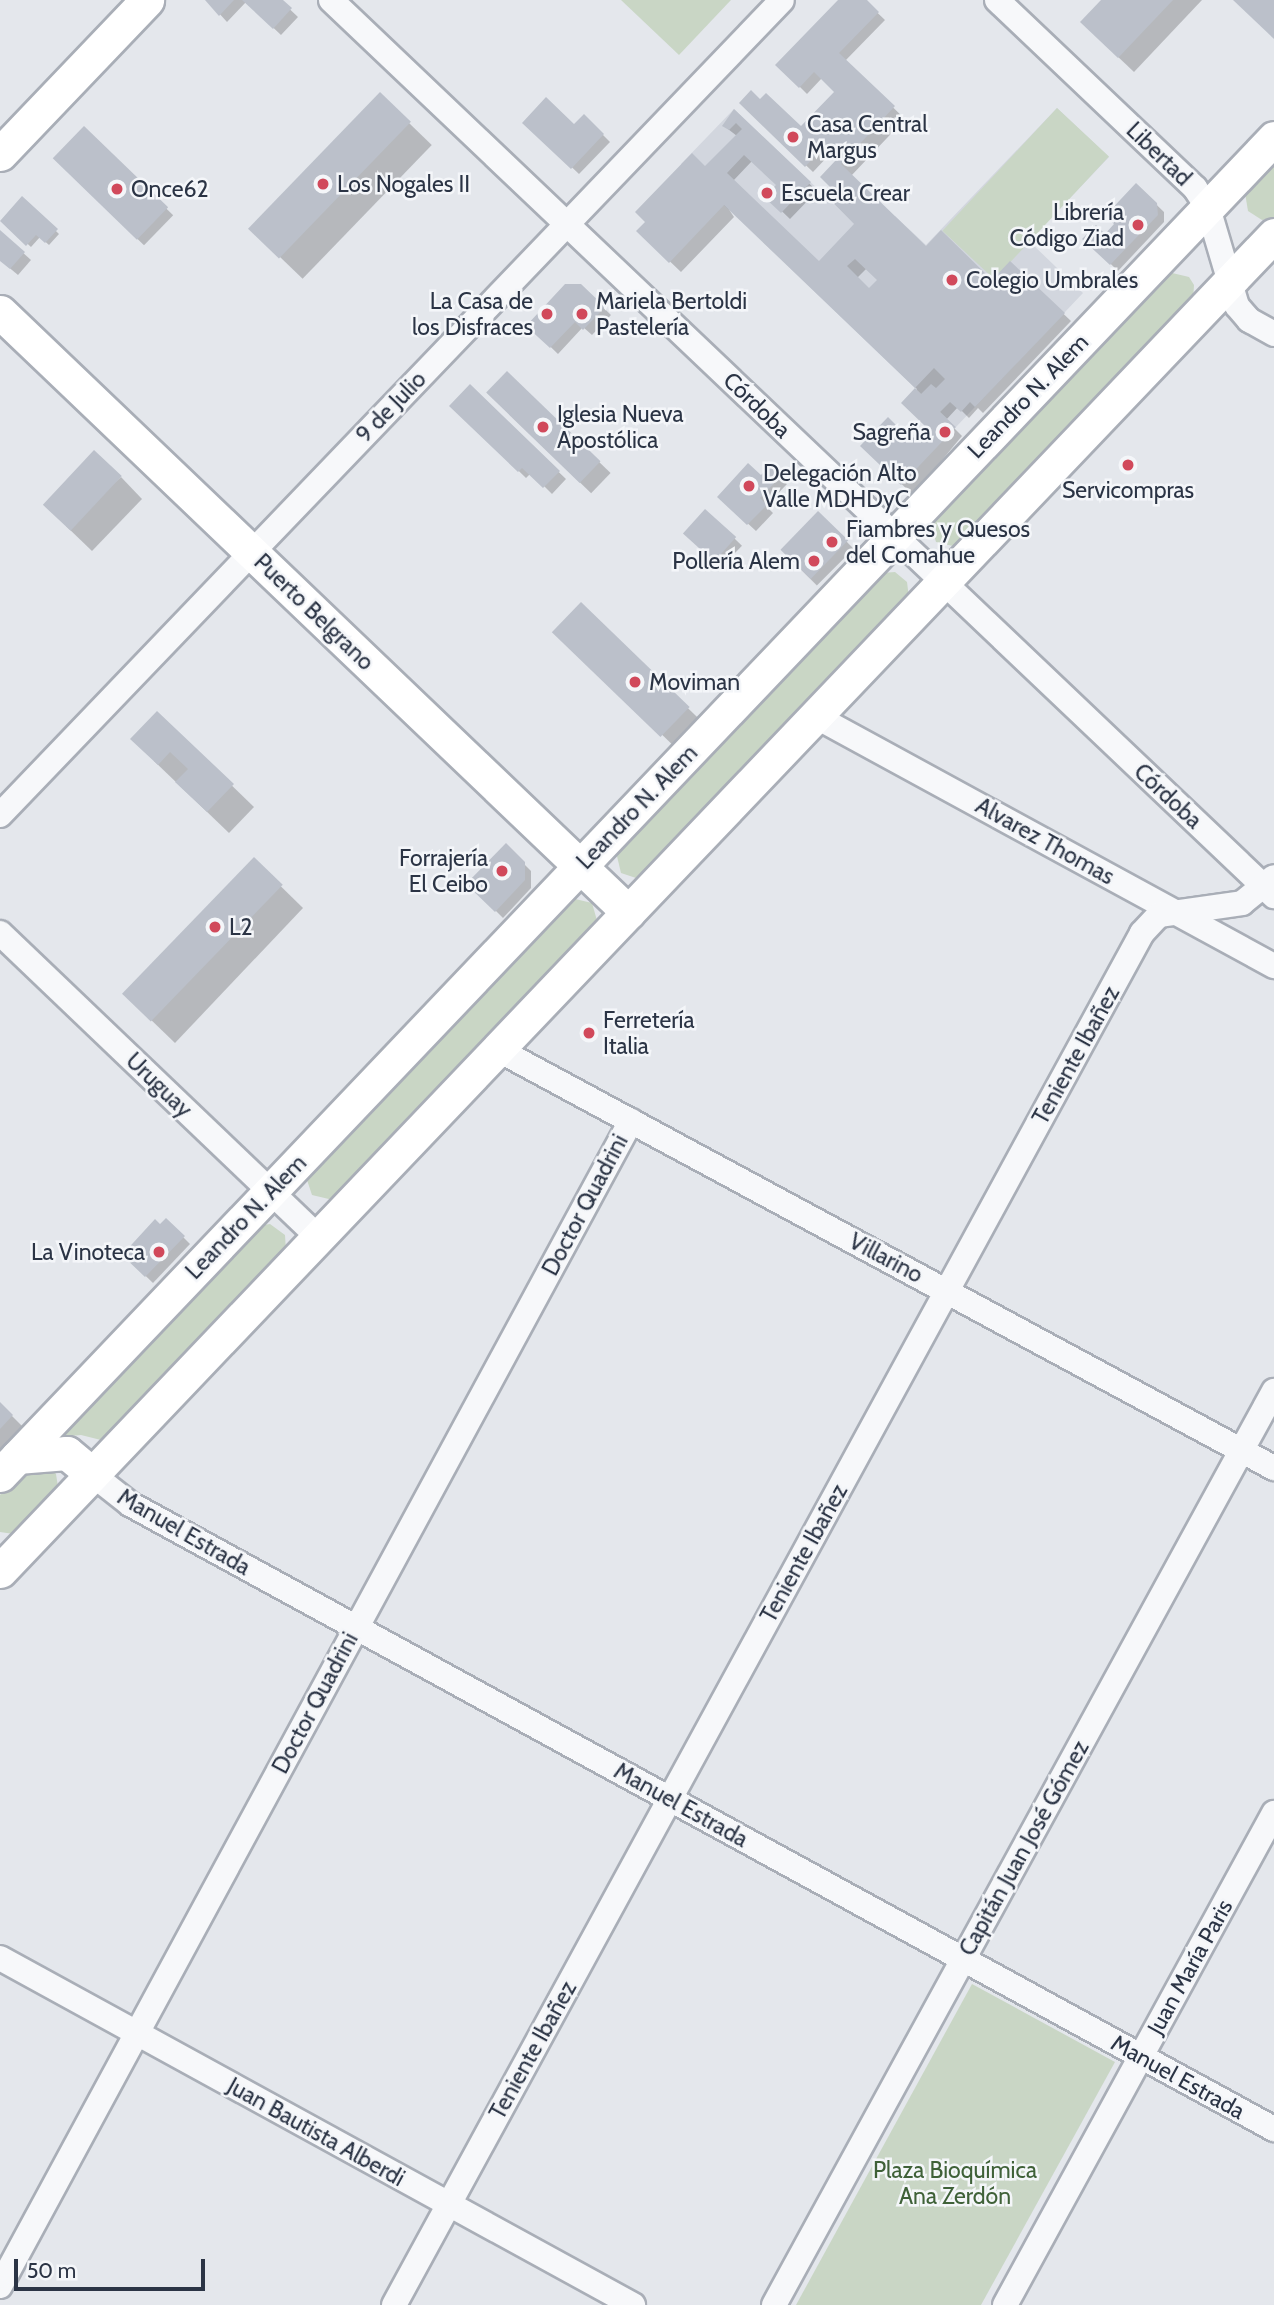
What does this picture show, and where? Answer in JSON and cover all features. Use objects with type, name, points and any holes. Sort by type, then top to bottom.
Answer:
[{"type":"main road","points":[[0,154],[147,0]]},
{"type":"main road","name":"Leandro N. Alem","points":[[9,1466],[1274,138]]},
{"type":"main road","points":[[0,1571],[15,1545],[92,1474],[1274,235]]},
{"type":"main road","name":"Puerto Belgrano","points":[[0,312],[628,912]]},
{"type":"main road","points":[[9,1466],[67,1453],[92,1474]]},
{"type":"street","name":"Córdoba","points":[[331,0],[942,583],[1271,887]]},
{"type":"street","name":"9 de Julio","points":[[0,815],[782,0]]},
{"type":"street","name":"Libertad","points":[[997,0],[1191,184],[1208,208],[1230,282],[1244,316],[1274,334]]},
{"type":"street","name":"Alvarez Thomas","points":[[815,716],[1274,966]]},
{"type":"street","name":"Teniente Ibañez","points":[[394,2305],[1146,926],[1159,915],[1242,903],[1271,887]]},
{"type":"street","name":"Uruguay","points":[[0,933],[318,1237]]},
{"type":"street","name":"Villarino","points":[[497,1049],[1274,1468]]},
{"type":"street","name":"Doctor Quadrini","points":[[0,2286],[631,1121]]},
{"type":"street","name":"Capitán Juan José Gómez","points":[[774,2305],[1274,1391]]},
{"type":"street","name":"Manuel Estrada","points":[[92,1474],[131,1504],[1274,2129]]},
{"type":"street","name":"Juan María Paris","points":[[1005,2305],[1274,1813]]},
{"type":"street","name":"Juan Bautista Alberdi","points":[[0,1958],[634,2305]]},
{"type":"shaded area","name":"Colegio Umbrales","points":[[1057,108],[1109,157],[1029,241],[1083,293],[956,427],[681,164],[734,109],[871,240],[895,216],[926,245]]},
{"type":"green space","points":[[621,0],[731,0],[679,55]]},
{"type":"green space","points":[[1057,108],[1109,156],[994,279],[942,231]]},
{"type":"green space","points":[[1274,160],[1274,218],[1262,220],[1248,211],[1245,193]]},
{"type":"green space","points":[[1168,272],[1189,277],[1194,285],[1193,301],[957,547],[936,542],[930,521]]},
{"type":"green space","points":[[895,572],[907,582],[909,598],[639,879],[621,873],[616,852],[882,573]]},
{"type":"green space","points":[[571,898],[592,903],[598,924],[333,1200],[312,1195],[306,1177]]},
{"type":"green space","points":[[270,1224],[285,1235],[286,1251],[105,1441],[81,1435],[59,1437],[257,1226]]},
{"type":"green space","points":[[49,1467],[56,1474],[58,1487],[14,1534],[0,1532],[0,1495],[23,1470]]},
{"type":"green space","name":"Plaza Bioquímica Ana Zerdón","points":[[972,1984],[1115,2062],[981,2305],[796,2305]]},
{"type":"building","points":[[205,0],[234,0],[219,16]]},
{"type":"building","points":[[242,0],[283,0],[292,8],[273,29]]},
{"type":"building","points":[[838,0],[867,0],[879,12],[839,53],[895,106],[841,164],[926,246],[941,230],[992,280],[1010,261],[1065,313],[975,407],[970,402],[961,412],[950,402],[940,412],[956,427],[901,485],[860,446],[888,417],[911,440],[925,426],[901,403],[915,388],[724,205],[669,263],[636,231],[645,222],[635,212],[692,153],[705,166],[742,129],[736,123],[729,130],[722,126],[734,109],[811,182],[781,213],[764,197],[776,185],[744,155],[727,173],[819,261],[854,224],[834,204],[841,198],[820,177],[836,160],[823,147],[805,167],[739,103],[751,90],[760,99],[766,93],[801,126],[834,92],[814,72],[799,88],[775,65]],"holes":[[[855,259],[877,280],[869,288],[847,266]],[[934,368],[945,379],[936,388],[931,384],[921,394],[915,388]]]},
{"type":"building","points":[[1101,0],[1173,0],[1118,58],[1080,22]]},
{"type":"building","points":[[1233,0],[1274,0],[1274,39]]},
{"type":"building","name":"Los Nogales II","points":[[380,92],[411,122],[279,259],[248,229]]},
{"type":"building","points":[[546,97],[574,124],[584,114],[604,134],[571,169],[522,123]]},
{"type":"building","name":"Once62","points":[[84,126],[168,207],[137,240],[53,158]]},
{"type":"building","points":[[1136,183],[1157,203],[1158,215],[1110,265],[1082,239],[1096,225],[1105,234],[1114,224],[1105,216]]},
{"type":"building","points":[[22,196],[58,229],[45,243],[36,235],[26,246],[0,221]]},
{"type":"building","points":[[0,230],[25,252],[10,269],[0,261]]},
{"type":"building","points":[[565,284],[581,284],[605,307],[583,330],[575,322],[550,348],[526,326]]},
{"type":"building","name":"Iglesia Nueva Apostólica","points":[[507,371],[601,461],[580,483],[486,393]]},
{"type":"building","points":[[470,384],[560,471],[543,488],[522,468],[518,472],[449,406]]},
{"type":"building","points":[[94,450],[122,476],[71,531],[43,505]]},
{"type":"building","name":"Delegación Alto Valle MDHDyC","points":[[748,463],[761,475],[770,465],[781,476],[760,498],[767,505],[747,525],[717,497]]},
{"type":"building","points":[[705,509],[736,537],[714,562],[683,534]]},
{"type":"building","points":[[818,511],[848,540],[811,579],[780,550]]},
{"type":"building","name":"Moviman","points":[[581,602],[690,707],[660,737],[552,632]]},
{"type":"building","points":[[157,711],[234,784],[207,812],[175,782],[188,769],[170,752],[158,765],[130,739]]},
{"type":"building","name":"Forrajería El Ceibo","points":[[506,843],[525,862],[525,880],[495,912],[466,884]]},
{"type":"building","name":"L2","points":[[254,857],[283,885],[151,1021],[122,994]]},
{"type":"building","points":[[166,1218],[185,1236],[145,1277],[122,1255],[155,1219],[160,1224]]},
{"type":"building","points":[[0,1402],[13,1415],[0,1429]]},
{"type":"place","name":"Casa Central Margus","points":[[793,137]]},
{"type":"place","name":"Los Nogales II","points":[[323,184]]},
{"type":"place","name":"Once62","points":[[117,189]]},
{"type":"place","name":"Escuela Crear","points":[[767,193]]},
{"type":"place","name":"Librería Código Ziad","points":[[1138,225]]},
{"type":"place","name":"Colegio Umbrales","points":[[952,280]]},
{"type":"place","name":"La Casa de los Disfraces","points":[[547,314]]},
{"type":"place","name":"Mariela Bertoldi Pastelería","points":[[582,314]]},
{"type":"place","name":"Iglesia Nueva Apostólica","points":[[543,427]]},
{"type":"place","name":"Sagreña","points":[[945,432]]},
{"type":"place","name":"Servicompras","points":[[1128,465]]},
{"type":"place","name":"Delegación Alto Valle MDHDyC","points":[[749,486]]},
{"type":"place","name":"Fiambres y Quesos del Comahue","points":[[832,542]]},
{"type":"place","name":"Pollería Alem","points":[[814,561]]},
{"type":"place","name":"Moviman","points":[[635,682]]},
{"type":"place","name":"Forrajería El Ceibo","points":[[502,871]]},
{"type":"place","name":"L2","points":[[215,927]]},
{"type":"place","name":"Ferretería Italia","points":[[589,1033]]},
{"type":"place","name":"La Vinoteca","points":[[159,1252]]}]
